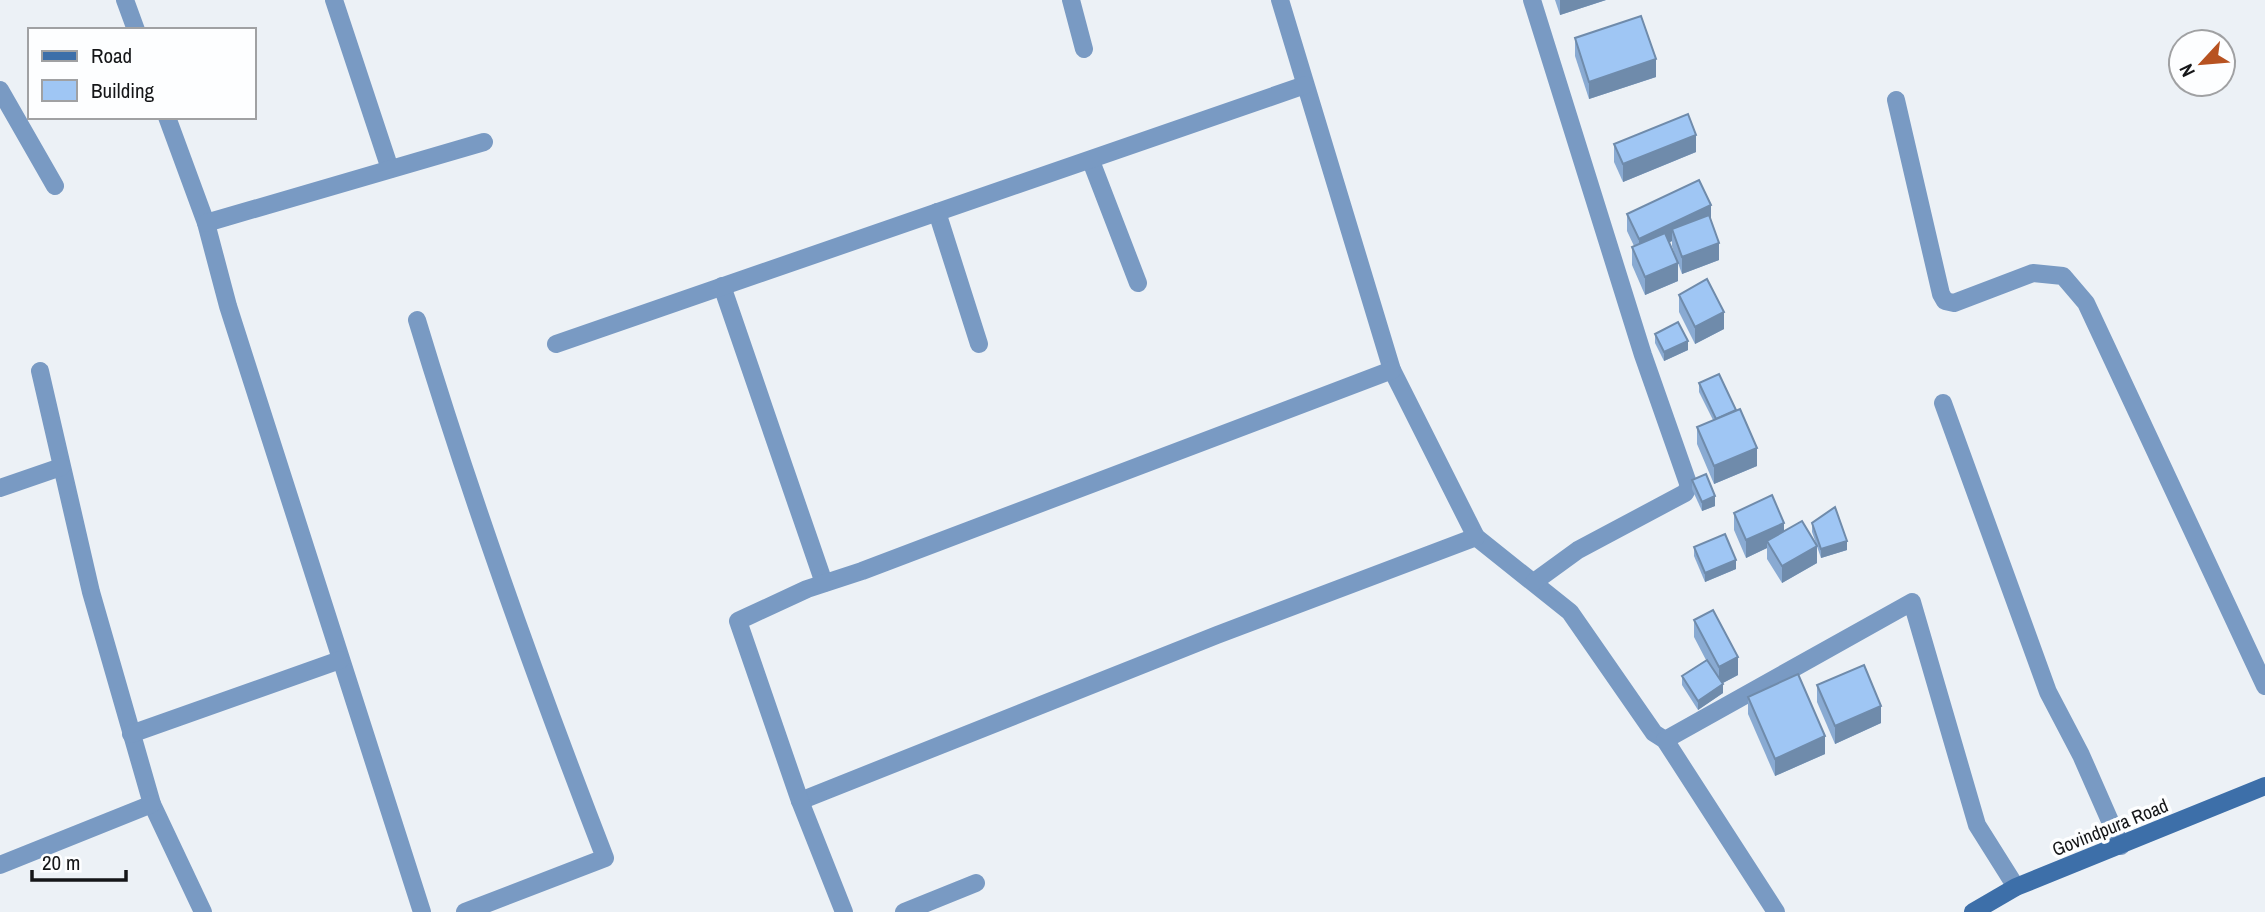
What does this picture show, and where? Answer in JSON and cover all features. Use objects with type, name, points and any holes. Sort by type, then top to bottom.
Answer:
[{"type":"street","points":[[125,0],[135,28]]},
{"type":"street","points":[[334,0],[390,169]]},
{"type":"street","points":[[1071,0],[1084,49]]},
{"type":"street","points":[[1280,0],[1392,370],[1476,537],[1570,612],[1654,733],[1665,740],[1776,912]]},
{"type":"street","points":[[1532,0],[1639,342],[1689,486],[1685,493],[1578,550],[1534,582]]},
{"type":"street","points":[[556,344],[1305,85]]},
{"type":"street","points":[[0,90],[54,186]]},
{"type":"street","points":[[1896,100],[1941,294],[1945,301],[1954,303],[2032,273],[2063,276],[2086,303],[2265,686]]},
{"type":"street","points":[[168,119],[206,223],[228,306],[422,912]]},
{"type":"street","points":[[206,223],[484,142]]},
{"type":"street","points":[[1091,161],[1138,283]]},
{"type":"street","points":[[937,212],[979,344]]},
{"type":"street","points":[[722,286],[824,583]]},
{"type":"street","points":[[417,320],[469,492],[541,693],[605,858],[465,912]]},
{"type":"street","points":[[844,912],[800,802],[738,621],[824,583],[1392,370]]},
{"type":"street","points":[[40,371],[91,592],[152,804],[203,912]]},
{"type":"street","points":[[1943,403],[2048,692],[2081,755],[2120,846]]},
{"type":"street","points":[[0,488],[61,467]]},
{"type":"street","points":[[800,802],[1217,635],[1476,537]]},
{"type":"street","points":[[1665,740],[1912,602],[1977,825],[2016,887]]},
{"type":"street","points":[[131,734],[340,660]]},
{"type":"street","name":"Govindpura Road","points":[[1973,912],[2016,887],[2265,786]]},
{"type":"street","points":[[0,865],[152,804]]},
{"type":"street","points":[[904,912],[976,883]]},
{"type":"building","points":[[1641,16],[1656,59],[1589,82],[1575,38]]},
{"type":"building","points":[[1688,114],[1696,135],[1623,164],[1614,144]]},
{"type":"building","points":[[1699,180],[1711,205],[1639,239],[1627,214]]},
{"type":"building","points":[[1709,215],[1719,243],[1682,257],[1672,229]]},
{"type":"building","points":[[1665,233],[1678,263],[1645,277],[1632,247]]},
{"type":"building","points":[[1707,279],[1724,312],[1695,327],[1679,295]]},
{"type":"building","points":[[1678,322],[1688,341],[1664,352],[1655,334]]},
{"type":"building","points":[[1719,374],[1736,410],[1716,419],[1699,383]]},
{"type":"building","points":[[1740,409],[1757,448],[1714,466],[1697,427]]},
{"type":"building","points":[[1706,474],[1715,496],[1702,502],[1692,480]]},
{"type":"building","points":[[1772,495],[1784,523],[1746,540],[1734,513]]},
{"type":"building","points":[[1835,507],[1847,541],[1821,549],[1812,523]]},
{"type":"building","points":[[1802,521],[1817,546],[1782,566],[1767,541]]},
{"type":"building","points":[[1725,534],[1736,560],[1705,573],[1694,547]]},
{"type":"building","points":[[1713,610],[1738,657],[1719,667],[1694,620]]},
{"type":"building","points":[[1707,660],[1723,684],[1698,701],[1682,676]]},
{"type":"building","points":[[1864,665],[1881,706],[1835,726],[1817,685]]},
{"type":"building","points":[[1798,674],[1825,736],[1775,759],[1748,697]]}]
